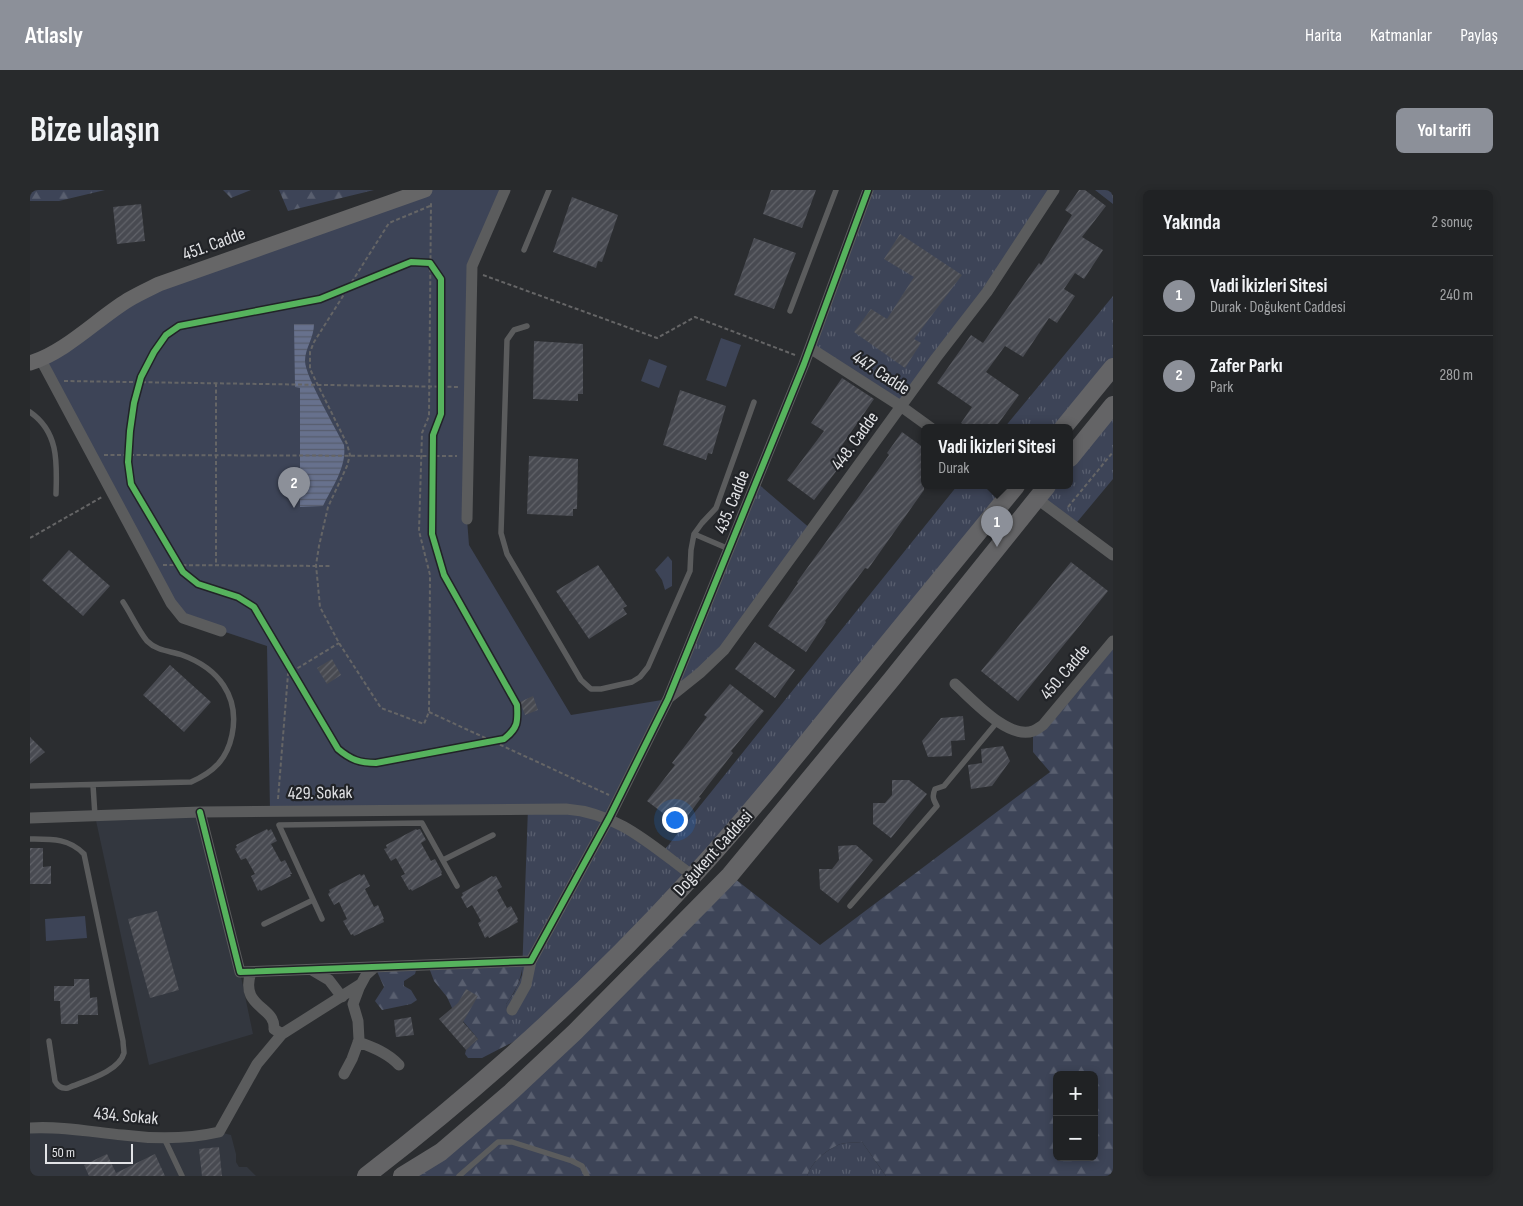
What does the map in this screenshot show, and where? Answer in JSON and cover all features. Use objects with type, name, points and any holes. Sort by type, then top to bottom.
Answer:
[{"type":"main road","points":[[1066,424],[1113,367]]},
{"type":"main road","points":[[1073,454],[1113,405]]},
{"type":"main road","name":"Doğukent Caddesi","points":[[366,1176],[498,1069],[556,1015],[662,910],[766,793],[1011,489]]},
{"type":"main road","name":"Doğukent Caddesi","points":[[402,1176],[441,1152],[511,1092],[575,1032],[730,875],[891,680],[1041,492]]},
{"type":"street","points":[[468,519],[472,266],[505,190]]},
{"type":"street","name":"435. Cadde","points":[[512,1010],[526,985],[531,961],[619,799],[668,699],[808,354],[868,190]]},
{"type":"street","name":"448. Cadde","points":[[668,699],[700,673],[724,650],[986,292],[1054,190]]},
{"type":"street","name":"451. Cadde","points":[[35,361],[84,332],[128,300],[159,284],[428,194]]},
{"type":"street","name":"447. Cadde","points":[[808,354],[902,407],[925,424]]},
{"type":"street","points":[[35,361],[52,381],[171,603],[184,618],[221,631]]},
{"type":"street","points":[[1041,492],[1060,516],[1113,555]]},
{"type":"street","name":"450. Cadde","points":[[998,721],[1018,732],[1033,732],[1043,725],[1113,641]]},
{"type":"street","points":[[955,684],[998,721]]},
{"type":"street","name":"429. Sokak","points":[[30,818],[200,812],[557,808],[584,810],[609,818],[634,833],[693,876]]},
{"type":"street","points":[[200,812],[240,972],[531,961]]},
{"type":"street","points":[[344,1074],[352,1060],[358,1042],[358,1021],[353,1004],[361,984],[375,967]]},
{"type":"street","points":[[312,970],[329,980],[342,997]]},
{"type":"street","points":[[251,972],[248,990],[253,1000],[272,1019],[274,1029],[282,1034],[361,984]]},
{"type":"street","name":"434. Sokak","points":[[30,1128],[64,1128],[124,1136],[164,1138],[203,1136],[219,1132],[257,1064],[282,1034]]},
{"type":"street","points":[[358,1042],[392,1057],[399,1065]]},
{"type":"lane","points":[[524,250],[550,190]]},
{"type":"lane","points":[[790,311],[836,190]]},
{"type":"lane","points":[[526,326],[514,330],[507,340],[501,533],[507,554],[581,680],[591,688],[632,682],[640,677],[648,666],[690,571],[694,534],[716,508],[754,402]]},
{"type":"lane","points":[[30,412],[40,419],[53,440],[57,461],[56,494]]},
{"type":"lane","points":[[694,534],[729,549]]},
{"type":"lane","points":[[30,786],[191,782],[206,775],[219,763],[229,749],[234,715],[231,699],[224,685],[210,671],[193,660],[159,649],[147,641],[123,602]]},
{"type":"lane","points":[[850,906],[937,806],[932,794],[936,789],[944,786],[998,721]]},
{"type":"lane","points":[[93,785],[95,816]]},
{"type":"lane","points":[[353,810],[353,824]]},
{"type":"lane","points":[[322,919],[279,825],[422,823],[457,886]]},
{"type":"lane","points":[[443,860],[493,835]]},
{"type":"lane","points":[[30,840],[51,839],[66,841],[77,846],[84,854],[124,1052],[120,1060],[109,1070],[68,1088],[63,1088],[55,1082],[49,1041]]},
{"type":"lane","points":[[264,924],[313,900]]},
{"type":"lane","points":[[164,1138],[182,1176]]},
{"type":"lane","points":[[459,1176],[498,1142],[502,1141],[512,1142],[572,1161],[582,1166],[587,1176]]},
{"type":"path","points":[[428,194],[430,206],[429,416],[422,433],[419,531],[430,575],[429,712],[424,724],[382,708],[340,643],[320,607],[316,565],[328,507],[347,466],[349,456],[347,444],[310,368],[310,352],[322,328],[388,223],[430,206]]},
{"type":"path","points":[[421,262],[430,262]]},
{"type":"path","points":[[430,262],[435,271]]},
{"type":"path","points":[[472,270],[657,338],[695,317],[808,354]]},
{"type":"path","points":[[338,292],[363,282]]},
{"type":"path","points":[[440,377],[440,396]]},
{"type":"path","points":[[52,381],[470,387]]},
{"type":"path","points":[[216,383],[216,565]]},
{"type":"path","points":[[129,447],[129,458]]},
{"type":"path","points":[[92,455],[129,458],[216,455],[422,456],[433,452],[468,456]]},
{"type":"path","points":[[433,452],[433,466]]},
{"type":"path","points":[[1060,516],[1113,452]]},
{"type":"path","points":[[30,538],[111,492]]},
{"type":"path","points":[[174,557],[183,572]]},
{"type":"path","points":[[151,565],[330,566]]},
{"type":"path","points":[[277,811],[287,678],[292,671],[340,643]]},
{"type":"path","points":[[287,663],[296,679]]},
{"type":"path","points":[[429,712],[619,799]]},
{"type":"path","points":[[483,743],[504,739]]},
{"type":"shaded area","points":[[294,324],[314,324],[313,334],[305,356],[306,368],[315,390],[344,445],[341,469],[323,506],[300,507],[300,388],[295,387]]},
{"type":"shaded area","points":[[200,812],[240,972],[253,1034],[149,1065],[95,816]]},
{"type":"shaded area","points":[[30,1128],[124,1136],[219,1132],[231,1135],[236,1162],[239,1167],[247,1167],[256,1176],[30,1176]]},
{"type":"green space","points":[[30,190],[105,190],[59,201],[30,201]]},
{"type":"green space","points":[[223,190],[251,190],[231,198]]},
{"type":"green space","points":[[279,190],[374,190],[288,211]]},
{"type":"green space","points":[[413,190],[505,190],[472,266],[467,519],[469,545],[571,715],[668,699],[609,818],[592,812],[270,811],[267,646],[183,618],[41,360],[128,300]]},
{"type":"green space","points":[[868,190],[1054,190],[902,407],[810,348]]},
{"type":"green space","points":[[1095,190],[1113,190],[1113,204]]},
{"type":"green space","points":[[1113,296],[1113,365],[1065,424],[1007,424]]},
{"type":"green space","points":[[721,338],[741,345],[726,387],[706,380]]},
{"type":"green space","points":[[649,359],[667,366],[659,388],[641,381]]},
{"type":"green space","points":[[1113,405],[1113,479],[1073,527],[1036,498],[1044,489],[1073,489],[1073,454]]},
{"type":"green space","points":[[756,482],[812,530],[724,650],[668,699]]},
{"type":"green space","points":[[955,489],[1014,489],[693,876],[519,1050],[507,1016],[506,1004],[514,993],[522,975],[528,808],[584,810],[662,853]]},
{"type":"green space","points":[[668,556],[672,561],[672,586],[665,590],[662,580],[655,570]]},
{"type":"green space","points":[[1113,641],[1113,1176],[886,1176],[862,1142],[843,1143],[833,1148],[815,1162],[807,1176],[402,1176],[441,1152],[730,875],[820,945],[1050,772],[1033,752],[1033,732]]},
{"type":"green space","points":[[85,916],[87,938],[46,941],[45,919]]},
{"type":"green space","points":[[523,961],[518,984],[506,1004],[517,1040],[482,1058],[468,1058],[465,1054],[466,1050],[478,1039],[452,1008],[447,997],[434,981],[428,965]]},
{"type":"green space","points":[[375,967],[417,967],[415,974],[404,981],[404,986],[411,990],[417,1000],[411,1004],[382,1010],[375,1001],[384,987]]},
{"type":"green space","points":[[862,1142],[886,1176],[807,1176],[815,1162],[833,1148],[843,1143]]},
{"type":"building","points":[[771,190],[816,190],[802,228],[763,214]]},
{"type":"building","points":[[1079,190],[1085,190],[1106,206],[1082,237],[1103,250],[1084,279],[1075,273],[1064,289],[1075,296],[1057,323],[1049,318],[1023,357],[1005,346],[986,372],[1019,395],[998,424],[962,424],[961,423],[972,407],[937,383],[971,335],[983,343],[1039,263],[1041,265],[1072,215],[1065,210]]},
{"type":"building","points":[[572,197],[618,215],[602,262],[598,261],[596,268],[553,252]]},
{"type":"building","points":[[141,204],[145,241],[117,244],[113,207]]},
{"type":"building","points":[[900,234],[962,275],[914,339],[921,343],[905,368],[854,332],[871,309],[887,319],[914,277],[884,259]]},
{"type":"building","points":[[754,238],[796,253],[774,309],[734,295]]},
{"type":"building","points":[[534,341],[583,344],[583,394],[578,394],[578,401],[533,399]]},
{"type":"building","points":[[842,378],[874,399],[836,454],[844,461],[814,500],[787,480],[824,431],[811,423]]},
{"type":"building","points":[[680,390],[726,406],[712,454],[708,453],[706,460],[663,445]]},
{"type":"building","points":[[902,432],[921,446],[921,489],[924,490],[868,569],[865,568],[825,621],[806,652],[768,626],[797,582],[889,455],[887,453]]},
{"type":"building","points":[[529,456],[578,459],[577,509],[573,509],[573,516],[527,514]]},
{"type":"building","points":[[69,550],[110,586],[83,616],[42,580]]},
{"type":"building","points":[[1071,562],[1108,591],[1018,701],[981,671]]},
{"type":"building","points":[[598,565],[627,606],[623,608],[627,614],[589,639],[556,591]]},
{"type":"building","points":[[755,642],[795,670],[775,698],[735,669]]},
{"type":"building","points":[[332,659],[341,675],[327,684],[317,668]]},
{"type":"building","points":[[170,665],[211,702],[184,732],[143,695]]},
{"type":"building","points":[[730,684],[764,711],[731,751],[733,753],[699,797],[701,798],[680,826],[647,801],[675,765],[672,763],[707,717],[704,715]]},
{"type":"building","points":[[533,696],[538,710],[525,715],[520,702]]},
{"type":"building","points":[[963,716],[965,740],[951,741],[952,756],[928,757],[922,741],[941,718]]},
{"type":"building","points":[[30,737],[45,752],[30,764]]},
{"type":"building","points":[[1003,746],[1010,761],[992,786],[971,789],[968,765],[982,763],[981,749]]},
{"type":"building","points":[[892,780],[909,780],[927,794],[891,838],[873,824],[873,803],[885,803],[892,795]]},
{"type":"building","points":[[267,829],[268,831],[271,829],[277,841],[271,844],[281,862],[285,860],[292,874],[258,891],[251,876],[255,874],[246,858],[241,860],[235,849],[236,845]]},
{"type":"building","points":[[416,829],[420,829],[426,840],[421,843],[431,861],[435,859],[442,875],[412,891],[411,889],[409,890],[401,876],[405,874],[396,858],[391,861],[384,849],[387,848],[386,845]]},
{"type":"building","points":[[856,845],[873,860],[838,903],[820,889],[819,869],[832,869],[839,860],[838,846]]},
{"type":"building","points":[[30,848],[43,848],[43,867],[51,866],[51,884],[30,884]]},
{"type":"building","points":[[360,874],[361,876],[364,874],[370,886],[365,889],[374,907],[378,905],[384,922],[354,936],[353,934],[351,935],[343,921],[347,919],[339,902],[334,905],[328,894],[329,890]]},
{"type":"building","points":[[492,876],[496,876],[502,887],[497,890],[507,908],[511,906],[518,922],[489,938],[488,936],[485,938],[478,923],[481,921],[472,905],[467,908],[461,897],[462,893]]},
{"type":"building","points":[[157,911],[179,990],[150,998],[128,919]]},
{"type":"building","points":[[74,979],[89,979],[90,998],[97,997],[98,1015],[78,1015],[78,1024],[61,1024],[60,1001],[54,1001],[54,986],[74,986]]},
{"type":"building","points":[[466,989],[478,996],[463,1022],[478,1039],[466,1050],[439,1019],[458,1003]]},
{"type":"building","points":[[411,1017],[414,1035],[396,1037],[394,1020]]},
{"type":"building","points":[[219,1147],[222,1176],[202,1176],[199,1149]]},
{"type":"building","points":[[107,1154],[116,1173],[155,1154],[165,1176],[89,1176],[84,1165]]},
{"type":"cycle path","points":[[200,812],[240,972],[531,961],[609,818],[668,699],[804,364],[868,190]]},
{"type":"cycle path","points":[[411,262],[430,263],[441,279],[441,414],[433,435],[432,534],[444,575],[517,705],[517,720],[515,728],[504,739],[370,763],[347,756],[338,749],[254,607],[238,597],[198,584],[183,572],[131,484],[128,462],[130,431],[134,403],[141,377],[154,352],[166,335],[179,326],[320,299],[411,262]]},
{"type":"place","name":"Zafer Parkı","points":[[294,508]]},
{"type":"place","name":"Vadi İkizleri Sitesi","points":[[997,547]]}]
